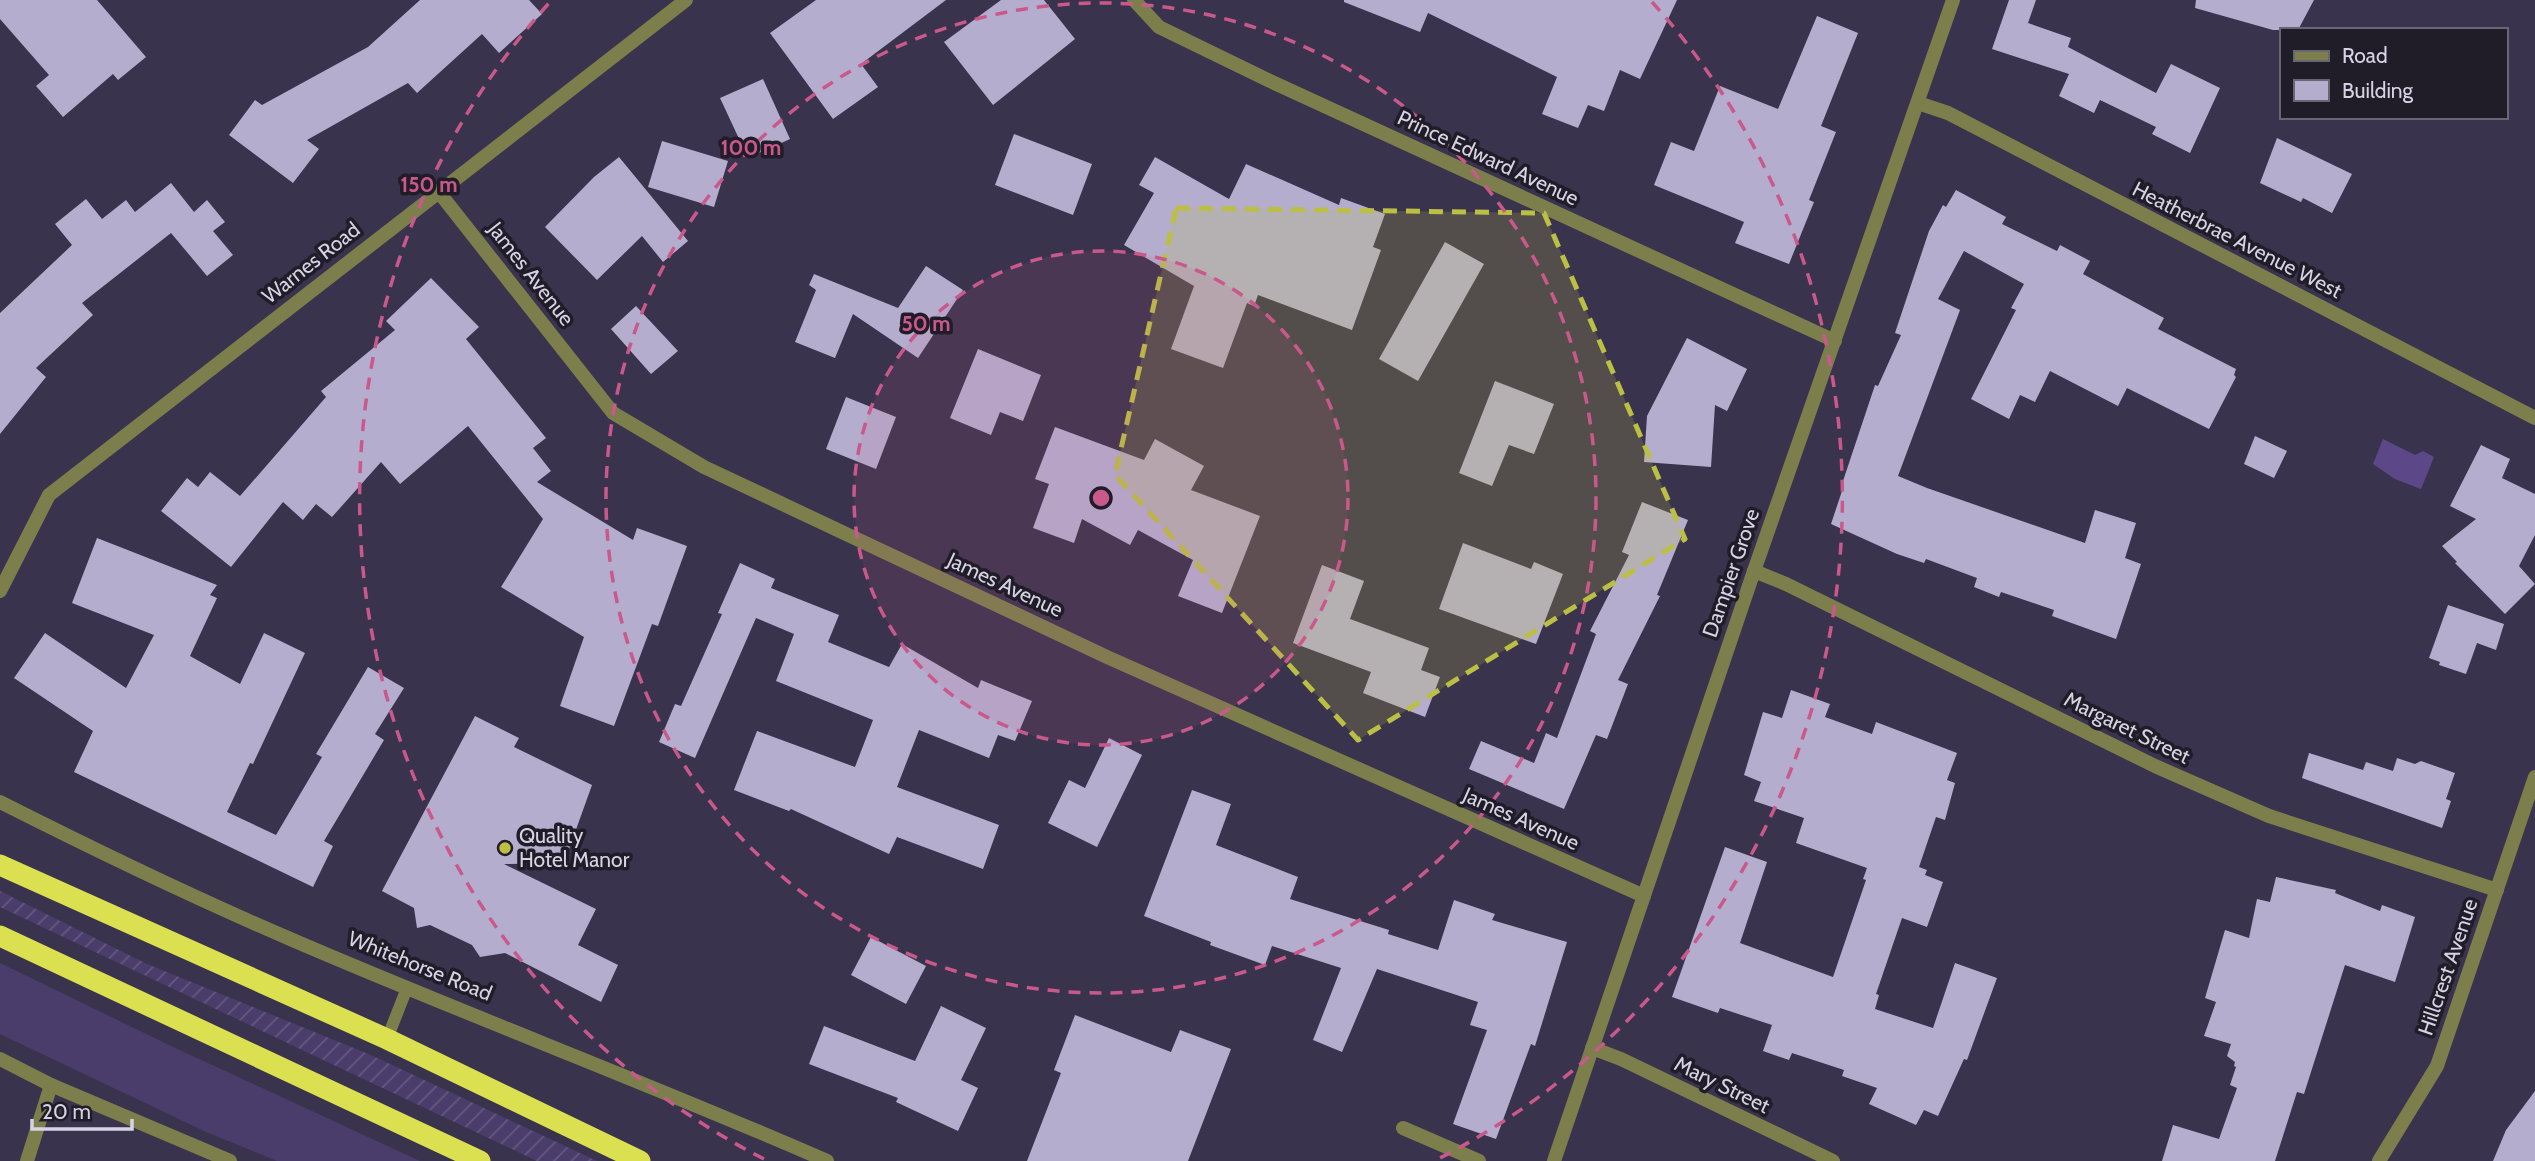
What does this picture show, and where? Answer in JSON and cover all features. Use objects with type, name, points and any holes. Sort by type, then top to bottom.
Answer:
[{"type":"highway","points":[[0,865],[387,1039],[640,1161]]},
{"type":"highway","points":[[0,936],[480,1161]]},
{"type":"street","name":"Warnes Road","points":[[0,591],[48,495],[686,0]]},
{"type":"street","name":"Prince Edward Avenue","points":[[1134,0],[1159,27],[1171,33],[1835,341]]},
{"type":"street","name":"Dampier Grove","points":[[1554,1161],[1754,571],[1953,0]]},
{"type":"street","name":"Heatherbrae Avenue West","points":[[1918,103],[1948,113],[2535,418]]},
{"type":"street","name":"James Avenue","points":[[438,191],[613,413],[704,467],[1107,657],[1644,896]]},
{"type":"street","name":"Margaret Street","points":[[1754,571],[1786,584],[2155,766],[2269,816],[2497,890]]},
{"type":"street","name":"Hillcrest Avenue","points":[[2379,1161],[2437,1066],[2535,777]]},
{"type":"street","name":"Whitehorse Road","points":[[0,802],[123,863],[288,938],[827,1161]]},
{"type":"street","name":"Mary Street","points":[[1592,1048],[1621,1059],[1833,1161]]},
{"type":"street","points":[[0,1059],[51,1084],[230,1161]]},
{"type":"street","points":[[27,1161],[51,1084]]},
{"type":"street","points":[[1403,1128],[1479,1161]]},
{"type":"lane","points":[[387,1039],[407,988]]},
{"type":"highlighted area","points":[[1176,208],[1544,213],[1685,539],[1358,740],[1115,475]]},
{"type":"shaded area","points":[[2383,439],[2415,455],[2423,451],[2434,457],[2421,489],[2395,479],[2373,464]]},
{"type":"shaded area","points":[[0,891],[147,964],[371,1055],[597,1161],[537,1161],[0,907]]},
{"type":"shaded area","points":[[0,963],[171,1046],[420,1161],[277,1161],[204,1131],[0,1034]]},
{"type":"building","points":[[0,0],[97,0],[146,57],[118,80],[113,74],[63,117],[36,86],[49,75],[0,19]]},
{"type":"building","points":[[420,0],[529,0],[542,14],[499,53],[482,34],[417,93],[408,83],[307,140],[319,149],[293,183],[229,135],[255,100],[262,105],[368,47]]},
{"type":"building","points":[[816,0],[946,0],[861,64],[878,87],[833,119],[770,33]]},
{"type":"building","points":[[1001,0],[1044,0],[1075,39],[993,105],[944,42]]},
{"type":"building","points":[[1344,0],[1677,0],[1640,79],[1620,70],[1604,111],[1588,105],[1578,128],[1542,114],[1557,77],[1428,13],[1420,32]]},
{"type":"building","points":[[2009,0],[2036,0],[2028,23],[2071,38],[2068,47],[2156,93],[2171,64],[2220,88],[2190,153],[2152,134],[2156,127],[2100,100],[2094,113],[2059,96],[2069,74],[1992,49]]},
{"type":"building","points":[[2196,0],[2314,0],[2299,28],[2280,30],[2195,8]]},
{"type":"building","points":[[1817,16],[1858,33],[1821,126],[1836,132],[1809,200],[1814,202],[1789,264],[1735,243],[1744,222],[1654,185],[1671,142],[1694,151],[1720,86],[1778,109]]},
{"type":"building","points":[[763,79],[790,139],[748,158],[720,98]]},
{"type":"building","points":[[1014,134],[1092,164],[1073,215],[995,185]]},
{"type":"building","points":[[2277,138],[2352,174],[2332,213],[2303,198],[2301,202],[2260,183]]},
{"type":"building","points":[[662,141],[728,161],[714,207],[648,187]]},
{"type":"building","points":[[619,157],[688,241],[663,262],[642,236],[597,280],[545,227],[594,177]]},
{"type":"building","points":[[1155,157],[1229,199],[1246,164],[1339,205],[1341,198],[1385,214],[1373,247],[1381,250],[1352,330],[1258,295],[1254,306],[1247,303],[1223,368],[1171,349],[1194,286],[1124,245],[1154,193],[1139,185]]},
{"type":"building","points":[[171,183],[194,212],[207,200],[225,222],[213,231],[233,255],[207,276],[171,233],[82,303],[93,315],[36,368],[46,377],[0,434],[0,313],[72,245],[55,224],[86,199],[102,219],[126,200],[135,212]]},
{"type":"building","points":[[1956,190],[2006,217],[2002,224],[2057,251],[2060,245],[2090,261],[2083,274],[2164,318],[2158,329],[2236,369],[2236,377],[2209,429],[2127,388],[2118,406],[2050,371],[2035,402],[2020,395],[2009,419],[1971,399],[2016,310],[2011,308],[2024,284],[1964,251],[1938,299],[1960,310],[1898,476],[2085,543],[2095,510],[2136,523],[2125,558],[2141,564],[2116,639],[2052,616],[2054,610],[2001,592],[1999,597],[1974,587],[1977,578],[1926,559],[1924,563],[1897,554],[1831,524],[1875,385],[1878,386],[1901,335],[1895,333],[1929,231],[1943,205],[1946,207]]},
{"type":"building","points":[[1445,242],[1484,264],[1418,381],[1379,359]]},
{"type":"building","points":[[926,266],[963,290],[918,358],[853,314],[835,358],[795,342],[816,290],[809,285],[814,274],[898,308]]},
{"type":"building","points":[[431,278],[479,327],[466,339],[546,438],[533,448],[551,471],[537,482],[633,540],[637,528],[687,546],[658,626],[652,624],[614,726],[560,706],[584,637],[501,587],[543,519],[468,426],[400,484],[381,462],[332,517],[316,504],[303,520],[283,502],[231,567],[161,511],[187,478],[198,487],[210,472],[240,496],[326,397],[321,391],[395,330],[386,321]]},
{"type":"building","points":[[636,306],[678,351],[651,374],[611,329]]},
{"type":"building","points":[[1687,338],[1747,369],[1727,411],[1715,405],[1711,467],[1644,462],[1647,416]]},
{"type":"building","points":[[978,349],[1041,375],[1023,421],[1000,412],[991,435],[950,418]]},
{"type":"building","points":[[1495,381],[1554,404],[1534,454],[1509,445],[1492,486],[1459,473]]},
{"type":"building","points":[[846,397],[896,417],[876,469],[826,449]]},
{"type":"building","points":[[1055,427],[1144,460],[1155,439],[1204,466],[1191,490],[1260,516],[1222,613],[1178,596],[1193,560],[1138,530],[1130,545],[1082,519],[1074,543],[1033,528],[1049,484],[1035,479]]},
{"type":"building","points":[[2255,436],[2287,451],[2274,478],[2244,464]]},
{"type":"building","points":[[2481,445],[2510,459],[2502,478],[2535,494],[2535,535],[2519,566],[2535,584],[2505,614],[2442,546],[2476,519],[2450,506]]},
{"type":"building","points":[[1642,502],[1688,520],[1657,595],[1660,596],[1618,680],[1628,684],[1607,739],[1596,735],[1564,809],[1469,769],[1481,741],[1534,763],[1546,733],[1557,738],[1596,634],[1590,631],[1629,555],[1622,552]]},
{"type":"building","points":[[97,538],[217,585],[210,595],[217,598],[190,656],[240,684],[264,633],[305,653],[253,764],[250,763],[227,812],[276,835],[322,757],[316,754],[368,667],[404,688],[375,734],[384,740],[324,841],[333,846],[313,887],[74,772],[93,731],[14,678],[45,633],[126,688],[154,635],[72,603]]},
{"type":"building","points":[[1463,543],[1531,569],[1534,562],[1563,574],[1536,644],[1439,609]]},
{"type":"building","points":[[740,563],[775,579],[771,588],[839,615],[828,642],[889,667],[902,644],[978,688],[981,680],[1032,701],[1015,741],[998,735],[989,758],[919,730],[897,787],[999,825],[983,869],[897,837],[889,854],[791,809],[789,811],[734,790],[757,731],[855,767],[873,720],[776,681],[794,634],[756,618],[695,758],[659,742],[675,704],[681,706],[722,614],[718,613]]},
{"type":"building","points":[[1322,565],[1364,581],[1350,619],[1429,648],[1421,670],[1440,677],[1425,717],[1363,693],[1371,672],[1293,643]]},
{"type":"building","points":[[2448,605],[2504,624],[2496,650],[2477,643],[2466,674],[2439,665],[2440,662],[2429,658]]},
{"type":"building","points":[[1791,690],[1830,704],[1825,717],[1872,734],[1876,722],[1957,753],[1947,780],[1955,783],[1945,820],[1936,817],[1919,867],[1927,870],[1925,875],[1943,882],[1927,927],[1902,918],[1876,994],[1879,995],[1875,1009],[1933,1028],[1955,963],[1997,978],[1967,1060],[1964,1059],[1938,1116],[1924,1110],[1916,1125],[1869,1104],[1877,1088],[1842,1076],[1844,1070],[1792,1053],[1789,1060],[1763,1051],[1772,1025],[1720,1008],[1718,1013],[1672,997],[1725,847],[1767,862],[1740,943],[1833,977],[1866,880],[1863,879],[1867,868],[1796,843],[1804,818],[1754,801],[1761,782],[1744,775],[1763,712],[1782,718]]},
{"type":"building","name":"Quality Hotel Manor","points":[[475,716],[519,738],[514,747],[592,785],[564,863],[504,864],[596,909],[578,945],[618,965],[601,1002],[505,953],[480,957],[472,945],[430,925],[417,928],[414,908],[382,891]]},
{"type":"building","points":[[1109,738],[1142,755],[1097,847],[1048,823],[1069,780],[1085,788]]},
{"type":"building","points":[[2309,753],[2363,770],[2366,762],[2393,771],[2397,758],[2415,764],[2421,761],[2455,773],[2446,799],[2451,801],[2442,828],[2302,778]]},
{"type":"building","points":[[1192,790],[1231,804],[1216,845],[1298,877],[1290,899],[1389,930],[1388,934],[1438,950],[1454,900],[1495,914],[1492,920],[1567,942],[1535,1046],[1531,1044],[1496,1139],[1453,1124],[1487,1030],[1470,1025],[1478,1002],[1377,969],[1342,1052],[1313,1040],[1341,968],[1272,946],[1265,965],[1210,945],[1211,942],[1144,916]]},
{"type":"building","points":[[2276,877],[2336,890],[2335,893],[2380,911],[2382,905],[2415,917],[2395,982],[2345,965],[2304,1094],[2297,1092],[2275,1161],[2162,1161],[2173,1125],[2219,1139],[2237,1088],[2230,1085],[2236,1067],[2235,1062],[2227,1056],[2231,1044],[2204,1036],[2216,1002],[2205,998],[2225,930],[2249,938],[2257,899],[2270,902]]},
{"type":"building","points":[[871,937],[926,966],[906,1004],[851,975]]},
{"type":"building","points":[[941,1006],[986,1028],[961,1080],[978,1088],[958,1131],[896,1102],[898,1098],[809,1064],[824,1026],[915,1061]]},
{"type":"building","points":[[1075,1015],[1171,1052],[1180,1030],[1231,1049],[1188,1161],[1027,1161],[1061,1073],[1054,1070]]},
{"type":"building","points":[[2535,1091],[2535,1161],[2493,1161],[2506,1130]]},
{"type":"place","name":"Quality Hotel Manor","points":[[505,848]]}]
